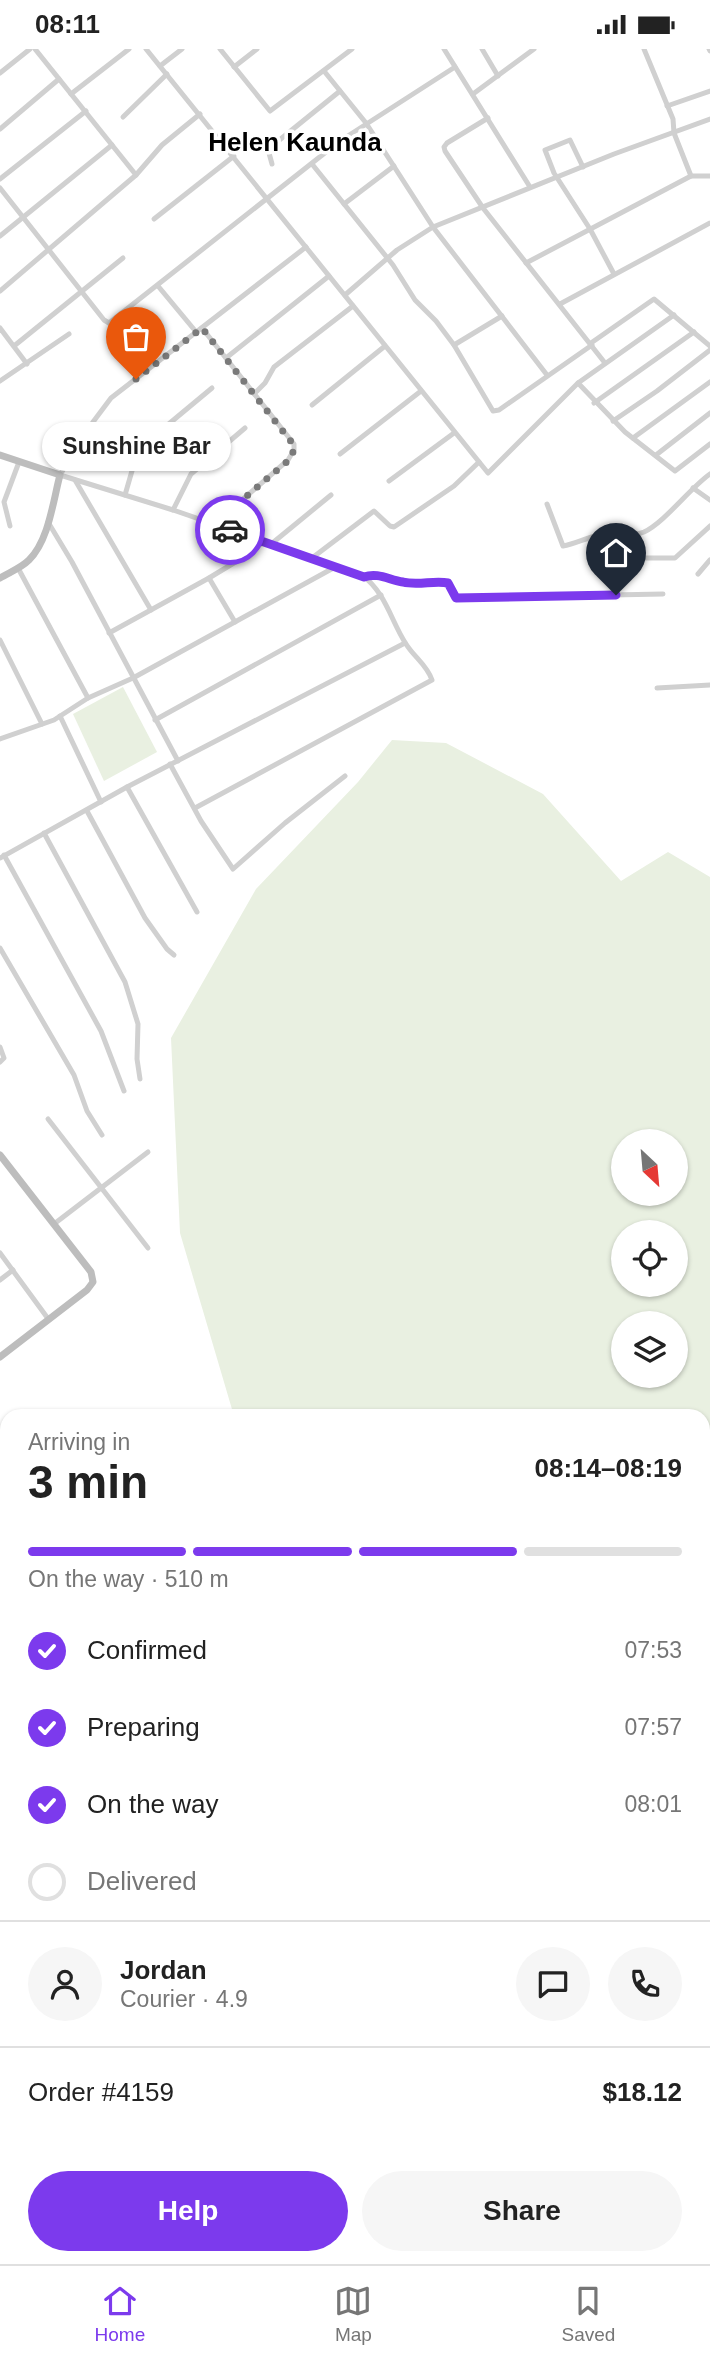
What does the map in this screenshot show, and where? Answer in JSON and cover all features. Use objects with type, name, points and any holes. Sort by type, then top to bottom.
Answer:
[{"type":"street","points":[[0,73],[33,49],[136,175]]},
{"type":"street","points":[[71,94],[129,49]]},
{"type":"street","points":[[146,49],[488,473],[578,383],[674,315]]},
{"type":"street","points":[[160,67],[182,49]]},
{"type":"street","points":[[220,49],[270,111],[352,49]]},
{"type":"street","points":[[234,67],[257,49]]},
{"type":"street","points":[[444,49],[530,187]]},
{"type":"street","points":[[482,49],[498,76]]},
{"type":"street","points":[[473,94],[534,49]]},
{"type":"street","points":[[644,49],[675,125],[674,133],[691,176]]},
{"type":"street","points":[[0,188],[109,323],[366,123],[455,67]]},
{"type":"street","points":[[324,71],[366,123],[433,227],[547,375]]},
{"type":"street","points":[[123,117],[167,74]]},
{"type":"street","points":[[0,129],[59,79]]},
{"type":"street","points":[[272,164],[269,153],[272,146],[340,91]]},
{"type":"street","points":[[667,106],[710,91]]},
{"type":"street","points":[[0,179],[86,111]]},
{"type":"street","points":[[0,291],[136,175],[162,145],[200,114]]},
{"type":"street","points":[[488,118],[444,147],[483,208],[606,363]]},
{"type":"street","points":[[345,295],[387,258],[433,227],[710,119]]},
{"type":"street","points":[[583,167],[570,140],[545,150],[557,177],[590,229],[614,274]]},
{"type":"street","points":[[0,236],[112,145]]},
{"type":"street","points":[[154,219],[234,156]]},
{"type":"street","points":[[312,164],[387,258],[410,294],[454,345],[493,411],[499,410],[652,299],[710,348],[657,391],[613,421]]},
{"type":"street","points":[[344,204],[394,166]]},
{"type":"street","points":[[526,263],[691,176],[710,176]]},
{"type":"street","points":[[560,304],[710,223]]},
{"type":"street","points":[[0,577],[18,568],[35,552],[48,522],[60,475],[111,398],[306,247]]},
{"type":"street","points":[[14,346],[123,258]]},
{"type":"street","points":[[226,358],[329,276]]},
{"type":"street","points":[[158,286],[226,358],[291,440],[294,450],[289,460],[242,500],[221,527]]},
{"type":"street","points":[[254,394],[265,383],[274,367],[353,306]]},
{"type":"street","points":[[454,345],[502,316]]},
{"type":"street","points":[[1,331],[27,364]]},
{"type":"street","points":[[594,403],[694,332]]},
{"type":"street","points":[[0,381],[69,334]]},
{"type":"street","points":[[312,405],[385,346]]},
{"type":"street","points":[[633,438],[710,382]]},
{"type":"street","points":[[578,383],[613,421],[675,471],[710,444]]},
{"type":"street","points":[[125,495],[136,457],[146,442],[212,389]]},
{"type":"street","points":[[340,454],[422,391]]},
{"type":"street","points":[[656,455],[710,412]]},
{"type":"street","points":[[173,510],[191,474],[245,428]]},
{"type":"street","points":[[389,481],[454,433]]},
{"type":"street","points":[[0,455],[173,510],[364,577],[381,595],[405,643],[431,676],[429,682],[195,808]]},
{"type":"street","points":[[10,526],[4,502],[19,462]]},
{"type":"street","points":[[312,558],[374,511],[394,527],[454,486],[479,462]]},
{"type":"street","points":[[547,503],[563,546],[592,537],[642,533],[710,474]]},
{"type":"street","points":[[75,479],[151,610]]},
{"type":"street","points":[[694,488],[710,500]]},
{"type":"street","points":[[109,633],[267,544],[331,495]]},
{"type":"street","points":[[48,522],[178,761]]},
{"type":"street","points":[[606,535],[608,547],[615,559],[675,558],[710,526]]},
{"type":"street","points":[[698,574],[710,560]]},
{"type":"street","points":[[0,739],[60,716],[88,698],[133,678],[337,566]]},
{"type":"street","points":[[18,568],[88,698]]},
{"type":"street","points":[[364,577],[378,575],[417,584],[443,581],[448,583],[456,598],[663,594]]},
{"type":"street","points":[[209,578],[235,622]]},
{"type":"street","points":[[155,720],[381,595]]},
{"type":"street","points":[[0,640],[42,724]]},
{"type":"street","points":[[124,1091],[101,1031],[2,856],[170,764],[405,643]]},
{"type":"street","points":[[657,688],[710,685]]},
{"type":"street","points":[[60,716],[101,802]]},
{"type":"street","points":[[170,764],[233,869],[345,776]]},
{"type":"street","points":[[127,787],[197,912]]},
{"type":"street","points":[[87,811],[145,918],[174,955]]},
{"type":"street","points":[[44,834],[125,982],[138,1024],[137,1059],[140,1079]]},
{"type":"street","points":[[0,947],[75,1075],[87,1111],[102,1135]]},
{"type":"street","points":[[0,1047],[4,1058],[0,1062]]},
{"type":"street","points":[[48,1119],[148,1248]]},
{"type":"street","points":[[54,1224],[148,1152]]},
{"type":"street","points":[[0,1154],[91,1272],[93,1282],[87,1290],[0,1357]]},
{"type":"street","points":[[0,1253],[49,1320]]},
{"type":"street","points":[[0,1280],[13,1270]]},
{"type":"green space","points":[[123,687],[157,752],[104,781],[73,714]]},
{"type":"green space","points":[[392,740],[446,743],[543,794],[621,881],[668,852],[710,877],[710,1409],[232,1409],[180,1233],[171,1038],[256,889],[358,782]]},
{"type":"way so far","points":[[136,379],[202,328],[293,444],[294,450],[289,460],[251,491],[221,527],[230,530]]},
{"type":"place","name":"Sunshine Bar","points":[[136,379]]},
{"type":"district","name":"Helen Kaunda","points":[[295,142]]},
{"type":"route","points":[[230,530],[364,577],[378,575],[417,584],[443,581],[448,583],[456,598],[616,595]]}]
